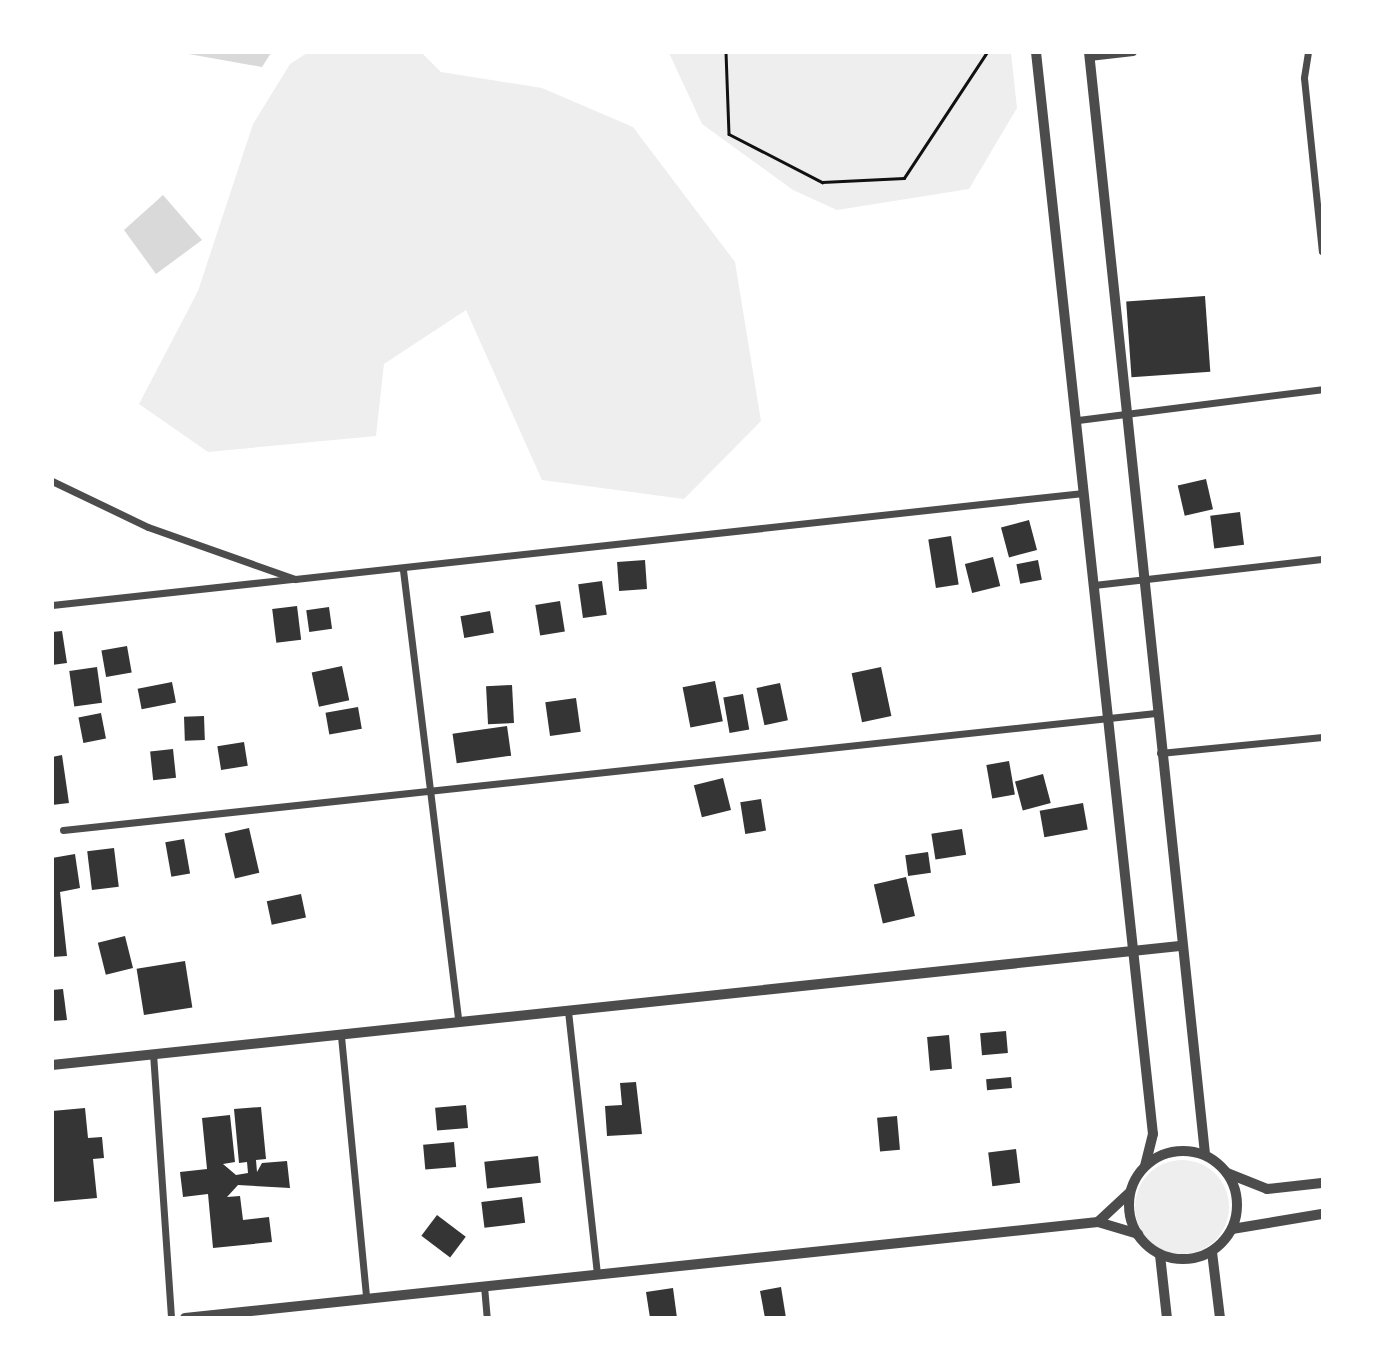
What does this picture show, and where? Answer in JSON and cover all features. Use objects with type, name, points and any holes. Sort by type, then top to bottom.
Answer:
[{"type":"street","points":[[1036,52],[1078,420],[1083,493],[1153,1134],[1146,1164],[1129,1193],[1098,1222]]},
{"type":"street","points":[[1133,52],[1089,55],[1122,412],[1205,1154]]},
{"type":"street","points":[[1308,52],[1304,78],[1322,251]]},
{"type":"street","points":[[1078,420],[1122,412],[1322,389]]},
{"type":"street","points":[[52,481],[148,527],[295,579]]},
{"type":"street","points":[[52,605],[403,570],[1083,493]]},
{"type":"street","points":[[1094,586],[1322,559]]},
{"type":"street","points":[[403,570],[434,790],[458,1020]]},
{"type":"street","points":[[63,830],[1156,713]]},
{"type":"street","points":[[1160,753],[1322,737]]},
{"type":"street","points":[[52,1065],[341,1036],[458,1020],[568,1011],[1180,946]]},
{"type":"street","points":[[568,1011],[597,1274]]},
{"type":"street","points":[[341,1036],[366,1298]]},
{"type":"street","points":[[153,1054],[171,1318]]},
{"type":"street","points":[[1146,1164],[1174,1150],[1205,1154],[1227,1173],[1267,1189],[1322,1183]]},
{"type":"street","points":[[185,1318],[1098,1222],[1138,1234],[1160,1255],[1186,1259],[1212,1252],[1232,1229],[1238,1200],[1227,1173]]},
{"type":"street","points":[[1129,1193],[1138,1234]]},
{"type":"street","points":[[1232,1229],[1322,1214]]},
{"type":"street","points":[[1212,1252],[1220,1318]]},
{"type":"street","points":[[1160,1255],[1167,1318]]},
{"type":"street","points":[[484,1286],[487,1318]]},
{"type":"path","points":[[726,52],[729,134],[822,182],[904,178],[987,52]]},
{"type":"shaded area","points":[[421,52],[441,72],[542,88],[633,127],[735,262],[761,421],[684,499],[542,480],[466,310],[384,364],[376,436],[208,452],[139,404],[198,291],[253,124],[290,64],[307,53]]},
{"type":"shaded area","points":[[183,53],[271,53],[262,67]]},
{"type":"shaded area","points":[[669,53],[1011,53],[1017,108],[969,189],[837,210],[793,190],[702,124]]},
{"type":"shaded area","points":[[163,195],[202,240],[156,274],[124,230]]},
{"type":"shaded area","points":[[1182,1160],[1200,1163],[1215,1174],[1226,1189],[1229,1207],[1226,1225],[1215,1240],[1200,1251],[1182,1254],[1164,1251],[1149,1240],[1138,1225],[1135,1207],[1138,1189],[1149,1174],[1164,1163]]},
{"type":"building","points":[[1205,296],[1210,372],[1131,377],[1126,302]]},
{"type":"building","points":[[1206,479],[1213,509],[1185,516],[1178,486]]},
{"type":"building","points":[[1240,512],[1244,545],[1214,548],[1210,516]]},
{"type":"building","points":[[1029,520],[1037,550],[1009,557],[1001,528]]},
{"type":"building","points":[[951,536],[959,584],[936,588],[928,540]]},
{"type":"building","points":[[993,557],[1000,586],[972,593],[965,564]]},
{"type":"building","points":[[645,560],[647,589],[619,591],[617,562]]},
{"type":"building","points":[[1038,560],[1042,580],[1020,584],[1016,564]]},
{"type":"building","points":[[602,581],[607,615],[583,618],[578,584]]},
{"type":"building","points":[[560,601],[565,632],[540,636],[535,605]]},
{"type":"building","points":[[297,606],[301,640],[276,643],[272,609]]},
{"type":"building","points":[[329,607],[332,629],[309,632],[306,610]]},
{"type":"building","points":[[490,611],[494,633],[464,638],[460,616]]},
{"type":"building","points":[[62,631],[67,663],[52,665],[52,632]]},
{"type":"building","points":[[127,646],[132,673],[106,677],[101,651]]},
{"type":"building","points":[[342,666],[349,700],[319,707],[312,672]]},
{"type":"building","points":[[97,667],[102,703],[74,707],[69,671]]},
{"type":"building","points":[[881,667],[891,716],[862,722],[852,673]]},
{"type":"building","points":[[715,681],[723,721],[690,728],[683,687]]},
{"type":"building","points":[[172,682],[176,703],[142,709],[138,689]]},
{"type":"building","points":[[780,683],[788,720],[764,725],[757,688]]},
{"type":"building","points":[[512,685],[514,723],[488,724],[486,686]]},
{"type":"building","points":[[743,694],[749,729],[730,733],[723,697]]},
{"type":"building","points":[[576,698],[581,732],[550,736],[545,702]]},
{"type":"building","points":[[358,707],[362,729],[329,734],[326,713]]},
{"type":"building","points":[[101,713],[106,739],[83,743],[78,717]]},
{"type":"building","points":[[204,716],[205,740],[185,741],[184,717]]},
{"type":"building","points":[[507,726],[511,756],[457,763],[453,734]]},
{"type":"building","points":[[244,742],[248,766],[221,770],[217,746]]},
{"type":"building","points":[[173,749],[176,778],[153,780],[150,751]]},
{"type":"building","points":[[62,755],[69,803],[52,805],[52,757]]},
{"type":"building","points":[[1009,761],[1015,794],[992,798],[986,765]]},
{"type":"building","points":[[1043,774],[1051,803],[1023,810],[1015,782]]},
{"type":"building","points":[[723,778],[731,810],[702,817],[694,785]]},
{"type":"building","points":[[761,799],[766,831],[745,834],[740,802]]},
{"type":"building","points":[[1083,803],[1088,830],[1044,837],[1040,811]]},
{"type":"building","points":[[249,828],[259,873],[235,878],[225,834]]},
{"type":"building","points":[[962,829],[966,855],[935,860],[931,834]]},
{"type":"building","points":[[184,839],[190,873],[171,877],[165,842]]},
{"type":"building","points":[[114,848],[119,887],[92,890],[87,851]]},
{"type":"building","points":[[928,852],[931,873],[908,876],[905,855]]},
{"type":"building","points":[[75,854],[80,888],[60,892],[67,956],[52,957],[52,858]]},
{"type":"building","points":[[906,877],[915,916],[883,923],[874,884]]},
{"type":"building","points":[[301,894],[306,917],[272,925],[267,901]]},
{"type":"building","points":[[125,936],[133,968],[106,975],[98,943]]},
{"type":"building","points":[[185,961],[192,1007],[144,1015],[137,969]]},
{"type":"building","points":[[63,989],[67,1020],[52,1021],[52,990]]},
{"type":"building","points":[[1006,1031],[1008,1053],[982,1055],[980,1033]]},
{"type":"building","points":[[949,1035],[952,1069],[930,1071],[927,1037]]},
{"type":"building","points":[[1011,1077],[1012,1088],[987,1090],[986,1079]]},
{"type":"building","points":[[636,1082],[642,1134],[607,1136],[605,1106],[622,1105],[620,1083]]},
{"type":"building","points":[[466,1105],[468,1128],[437,1131],[435,1108]]},
{"type":"building","points":[[261,1107],[266,1159],[256,1160],[257,1172],[262,1163],[287,1161],[290,1188],[238,1185],[227,1197],[240,1196],[243,1220],[269,1217],[272,1242],[213,1248],[208,1194],[183,1197],[180,1172],[207,1169],[202,1118],[230,1115],[235,1162],[223,1164],[236,1175],[248,1173],[247,1162],[239,1163],[234,1109]]},
{"type":"building","points":[[85,1108],[88,1138],[102,1137],[104,1158],[93,1159],[97,1198],[52,1202],[52,1111]]},
{"type":"building","points":[[897,1116],[900,1150],[880,1152],[877,1118]]},
{"type":"building","points":[[454,1142],[456,1167],[425,1170],[423,1145]]},
{"type":"building","points":[[1016,1149],[1020,1183],[992,1186],[988,1152]]},
{"type":"building","points":[[538,1156],[541,1183],[487,1188],[484,1162]]},
{"type":"building","points":[[522,1197],[525,1223],[484,1228],[481,1202]]},
{"type":"building","points":[[437,1215],[466,1237],[450,1257],[421,1236]]},
{"type":"building","points":[[781,1287],[786,1318],[765,1318],[760,1291]]},
{"type":"building","points":[[673,1288],[677,1318],[650,1318],[646,1292]]}]
